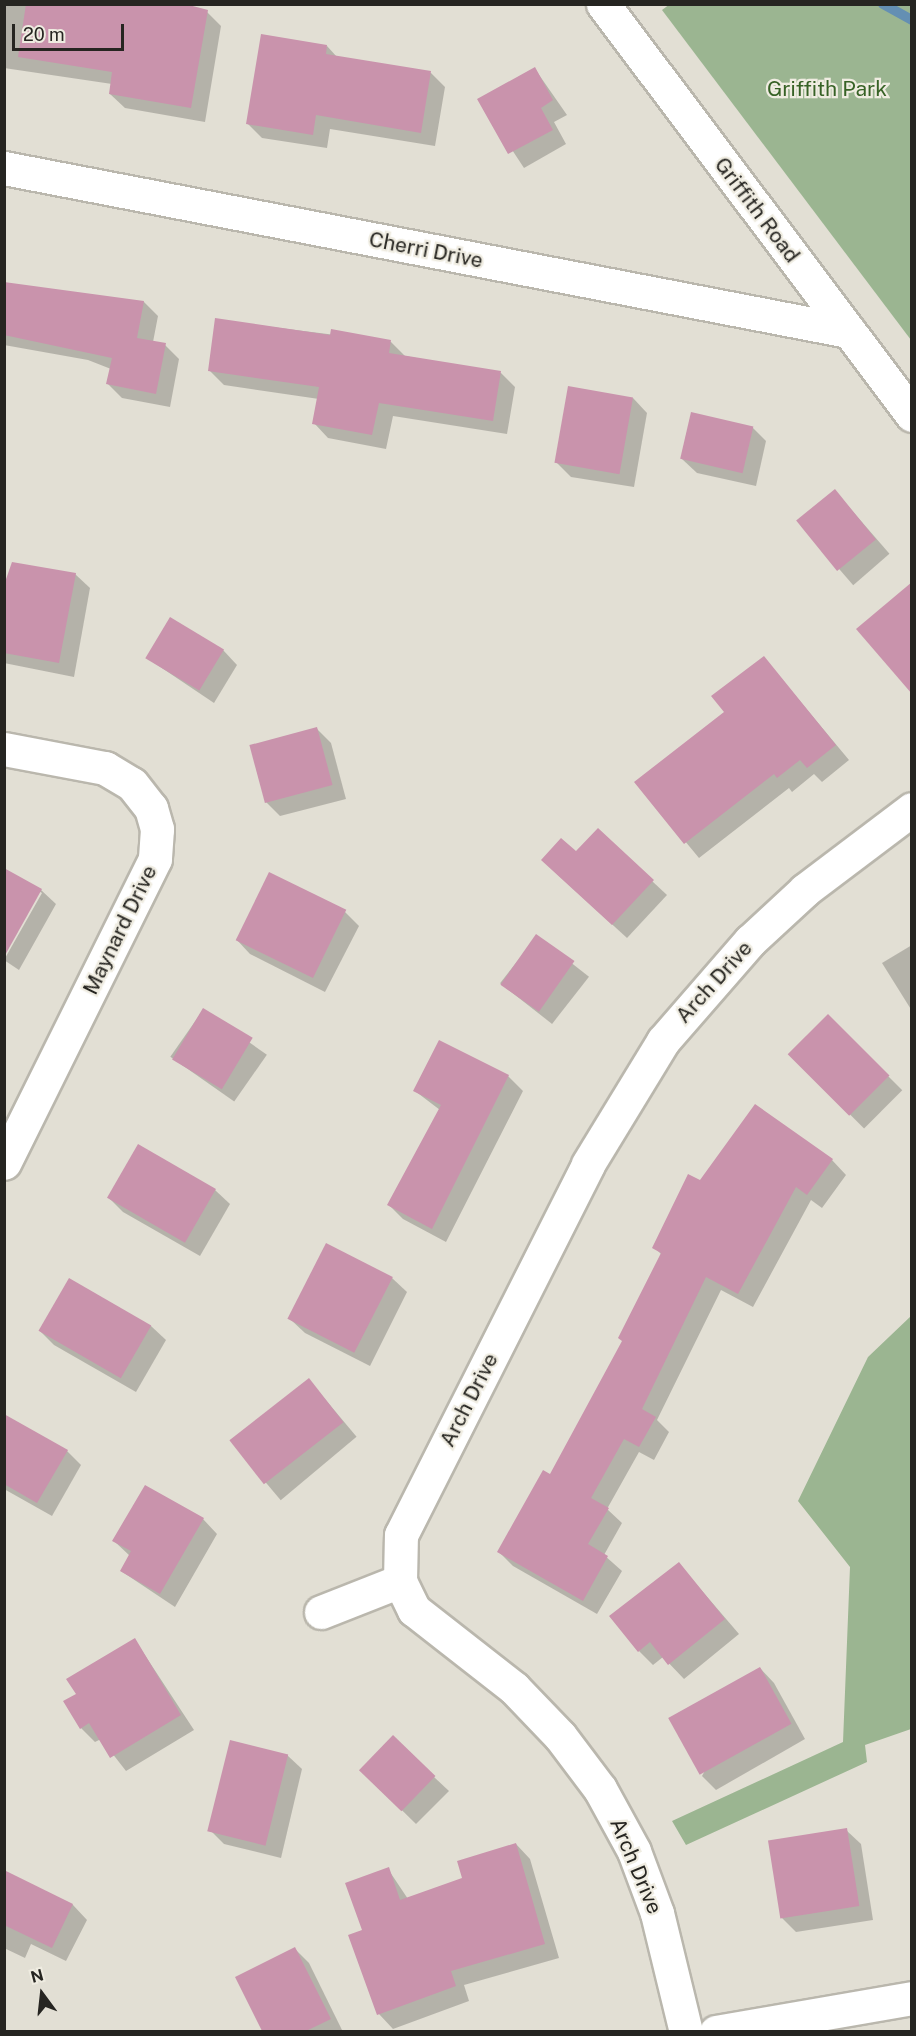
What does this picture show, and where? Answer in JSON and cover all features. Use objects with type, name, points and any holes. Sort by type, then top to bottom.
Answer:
[{"type":"street","name":"Griffith Road","points":[[603,4],[912,415]]},
{"type":"street","name":"Cherri Drive","points":[[4,168],[848,331]]},
{"type":"street","name":"Maynard Drive","points":[[4,749],[105,768],[132,784],[151,808],[157,829],[155,859],[4,1163]]},
{"type":"street","name":"Arch Drive","points":[[686,2031],[657,1913],[634,1851],[600,1789],[561,1736],[514,1688],[414,1610],[400,1581],[401,1535],[588,1164],[663,1041],[750,941],[805,891],[912,809]]},
{"type":"street","points":[[321,1612],[400,1581]]},
{"type":"street","points":[[716,2031],[912,1998]]},
{"type":"green space","name":"Griffith Park","points":[[670,4],[911,5],[911,340],[662,10]]},
{"type":"green space","points":[[911,1316],[911,1729],[865,1745],[867,1762],[686,1845],[672,1821],[843,1742],[850,1567],[798,1501],[868,1357]]},
{"type":"building","points":[[26,4],[185,4],[208,10],[191,108],[109,94],[112,72],[18,57]]},
{"type":"building","points":[[261,34],[327,45],[326,54],[431,71],[421,133],[316,115],[313,135],[246,124]]},
{"type":"building","points":[[535,67],[553,100],[541,108],[553,130],[508,154],[477,99]]},
{"type":"building","points":[[4,282],[144,301],[137,338],[166,343],[156,394],[106,384],[112,358],[4,335]]},
{"type":"building","points":[[215,318],[330,335],[331,329],[391,340],[389,353],[501,371],[493,421],[379,403],[372,435],[312,424],[319,387],[208,371]]},
{"type":"building","points":[[568,386],[633,397],[619,474],[554,463]]},
{"type":"building","points":[[691,412],[753,426],[743,473],[680,459]]},
{"type":"building","points":[[835,489],[876,540],[837,571],[796,520]]},
{"type":"building","points":[[12,562],[76,573],[59,663],[4,653],[4,585]]},
{"type":"building","points":[[912,582],[912,694],[856,629]]},
{"type":"building","points":[[170,617],[224,649],[199,691],[145,658]]},
{"type":"building","points":[[764,656],[836,745],[807,768],[800,760],[777,778],[774,774],[684,844],[634,782],[724,712],[711,696]]},
{"type":"building","points":[[317,727],[333,785],[265,803],[249,745]]},
{"type":"building","points":[[598,828],[654,880],[612,925],[541,860],[561,838],[576,851]]},
{"type":"building","points":[[4,868],[42,889],[4,957]]},
{"type":"building","points":[[269,872],[346,910],[313,978],[236,940]]},
{"type":"building","points":[[536,934],[575,961],[539,1012],[500,985]]},
{"type":"building","points":[[203,1008],[253,1038],[222,1089],[172,1059]]},
{"type":"building","points":[[828,1014],[890,1076],[849,1116],[788,1054]]},
{"type":"building","points":[[439,1040],[509,1075],[432,1229],[387,1205],[441,1105],[413,1091]]},
{"type":"building","points":[[755,1104],[833,1159],[807,1195],[796,1187],[738,1294],[706,1277],[642,1409],[656,1417],[639,1447],[624,1439],[591,1498],[609,1508],[588,1544],[608,1556],[583,1601],[497,1552],[543,1470],[550,1474],[622,1341],[618,1338],[661,1253],[652,1248],[688,1174],[700,1180]]},
{"type":"building","points":[[138,1144],[216,1189],[185,1243],[107,1198]]},
{"type":"building","points":[[326,1243],[393,1277],[354,1353],[287,1319]]},
{"type":"building","points":[[69,1278],[151,1326],[121,1378],[38,1331]]},
{"type":"building","points":[[309,1378],[343,1422],[264,1484],[229,1440]]},
{"type":"building","points":[[4,1414],[68,1450],[37,1503],[4,1484]]},
{"type":"building","points":[[145,1485],[204,1518],[160,1594],[120,1571],[131,1551],[112,1541]]},
{"type":"building","points":[[679,1562],[725,1619],[668,1665],[650,1642],[638,1652],[609,1616]]},
{"type":"building","points":[[135,1638],[181,1715],[110,1758],[89,1723],[80,1729],[63,1701],[76,1694],[66,1679]]},
{"type":"building","points":[[760,1667],[792,1724],[700,1775],[668,1718]]},
{"type":"building","points":[[393,1735],[435,1776],[401,1811],[359,1770]]},
{"type":"building","points":[[230,1740],[288,1755],[265,1846],[207,1831]]},
{"type":"building","points":[[847,1828],[859,1906],[780,1919],[768,1841]]},
{"type":"building","points":[[516,1843],[545,1944],[451,1971],[456,1986],[377,2015],[348,1935],[362,1930],[345,1883],[389,1867],[400,1900],[462,1878],[457,1861]]},
{"type":"building","points":[[4,1870],[73,1904],[52,1948],[4,1925]]},
{"type":"building","points":[[295,1947],[331,2019],[306,2031],[262,2031],[235,1977]]},
{"type":"waterway","points":[[883,4],[912,20]]}]
